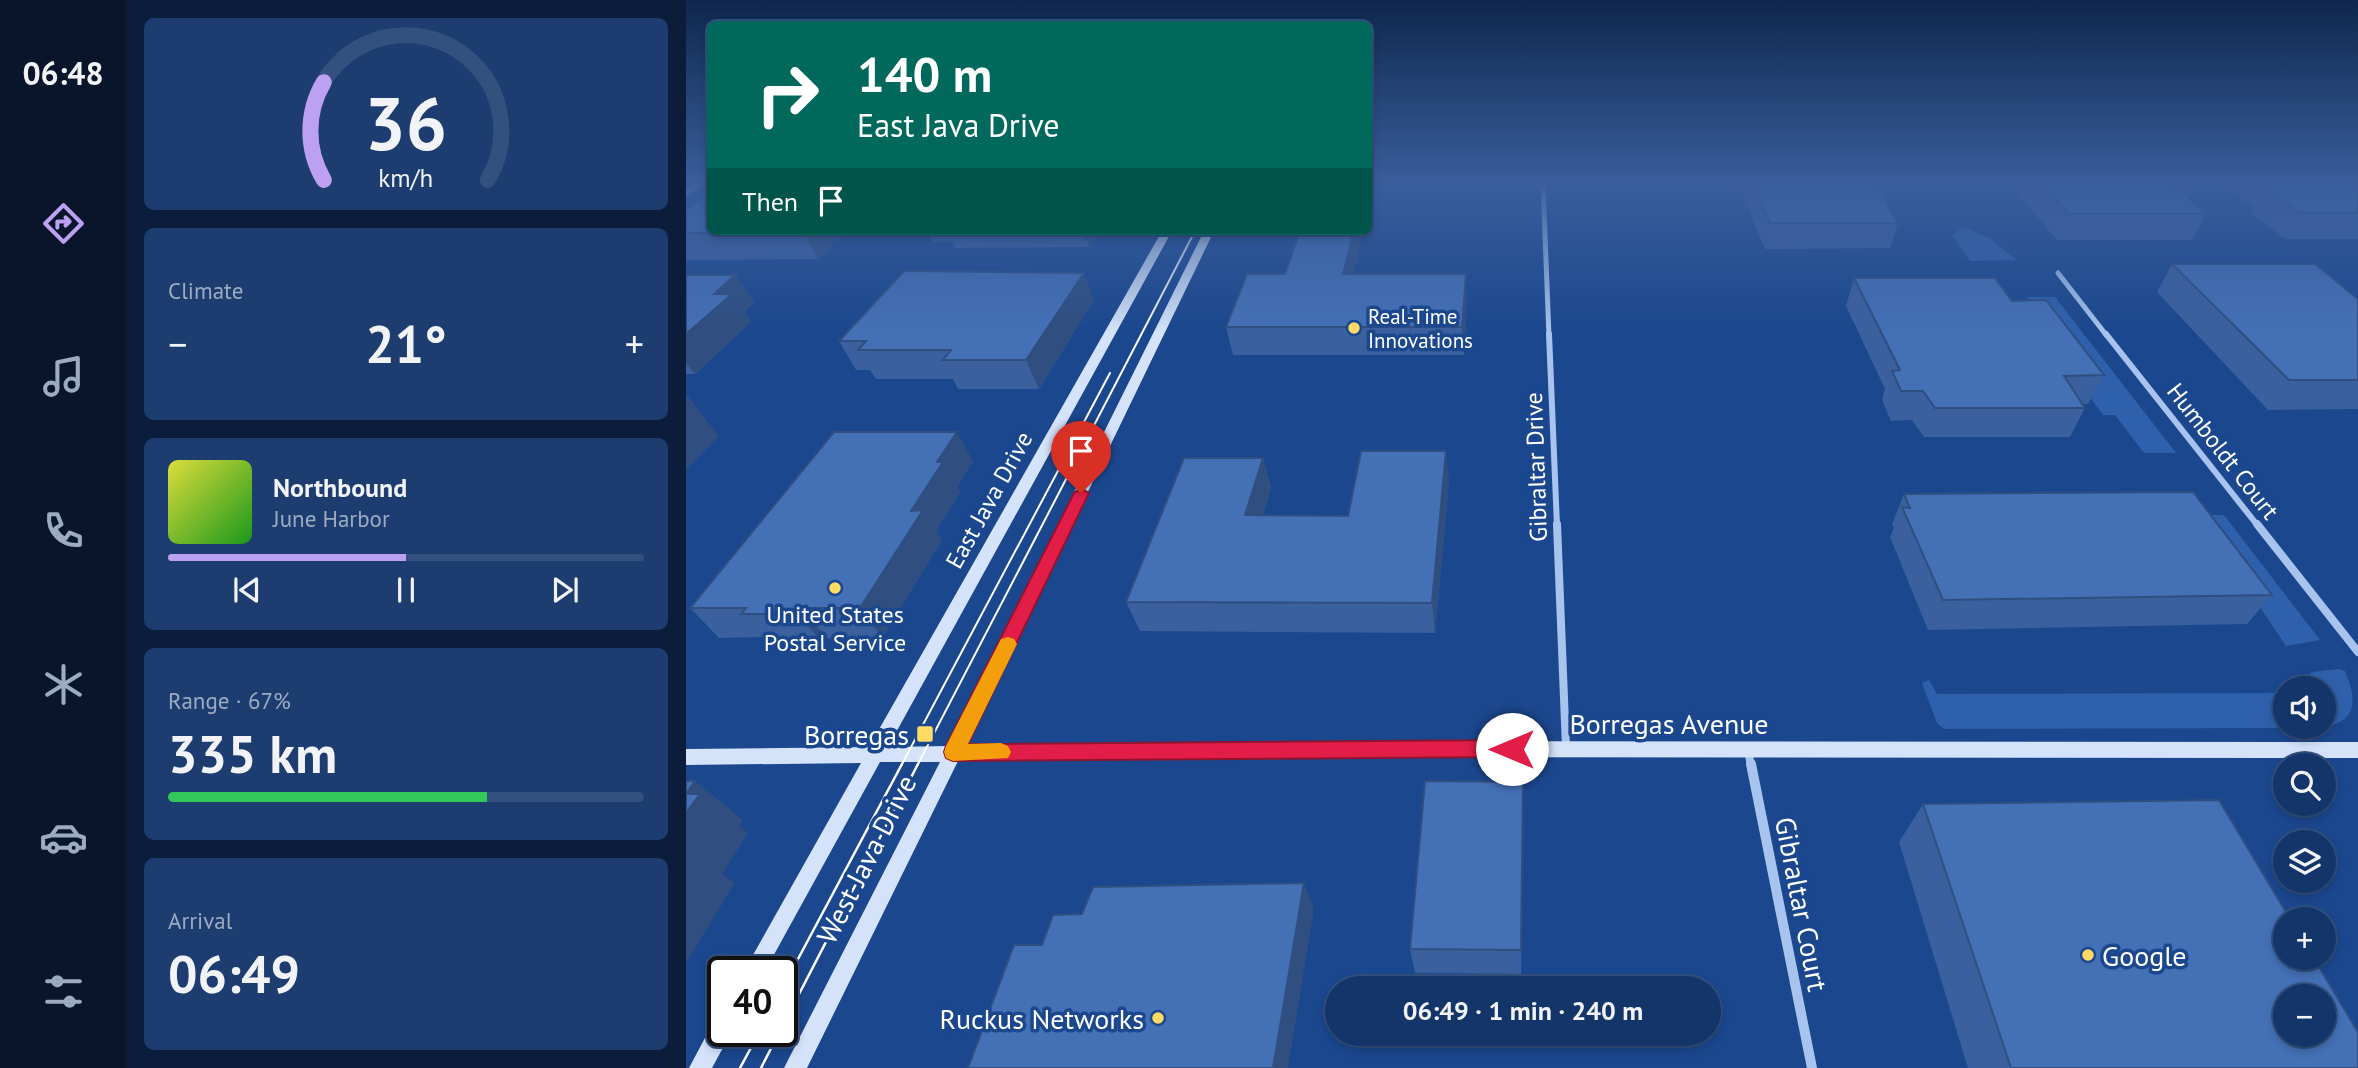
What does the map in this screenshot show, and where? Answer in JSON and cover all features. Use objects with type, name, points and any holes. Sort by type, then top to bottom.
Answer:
[{"type":"main road","name":"East Java Drive","points":[[874,755],[1165,235]]},
{"type":"main road","points":[[953,752],[1207,235]]},
{"type":"main road","name":"Borregas Avenue","points":[[686,757],[953,752],[1566,748],[2358,750]]},
{"type":"main road","name":"West Java Drive","points":[[795,1068],[953,752]]},
{"type":"main road","name":"West Java Drive","points":[[762,956],[874,755]]},
{"type":"main road","points":[[700,1068],[712,1047]]},
{"type":"street","name":"Gibraltar Drive","points":[[1544,234],[1566,748]]},
{"type":"street","name":"Humboldt Court","points":[[2058,274],[2358,652]]},
{"type":"street","name":"Gibraltar Court","points":[[1748,749],[1812,1068]]},
{"type":"shaded area","points":[[1979,234],[1989,238],[2017,260],[1970,261],[1952,235]]},
{"type":"shaded area","points":[[2027,297],[2055,297],[2176,453],[2144,453],[2115,415],[2103,415],[2038,325],[2047,324]]},
{"type":"shaded area","points":[[2198,515],[2224,515],[2320,640],[2286,646]]},
{"type":"shaded area","points":[[2339,669],[2345,671],[2353,701],[2348,716],[2341,721],[2336,723],[2336,676],[2310,676],[2312,672]]},
{"type":"shaded area","points":[[1929,680],[1937,694],[2273,693],[2273,728],[1944,729],[1937,723],[1922,683]]},
{"type":"building","points":[[1299,235],[1353,235],[1343,274],[1466,274],[1462,327],[1226,327],[1247,274],[1285,274]]},
{"type":"building","points":[[2172,264],[2315,264],[2358,299],[2358,380],[2289,380]]},
{"type":"building","points":[[904,271],[1084,273],[1026,360],[943,360],[951,350],[858,350],[866,341],[839,341]]},
{"type":"building","points":[[686,275],[735,275],[714,294],[732,294],[686,334]]},
{"type":"building","points":[[1854,278],[1995,278],[2012,301],[2046,300],[2104,375],[2064,376],[2085,408],[1935,408],[1923,391],[1901,391],[1892,371],[1900,370]]},
{"type":"building","points":[[834,432],[957,432],[937,462],[943,462],[911,511],[923,510],[860,608],[802,608],[798,614],[741,614],[746,608],[690,608]]},
{"type":"building","points":[[1361,451],[1446,451],[1432,603],[1126,602],[1184,458],[1263,458],[1245,515],[1348,516]]},
{"type":"building","points":[[2193,492],[2272,595],[1943,600],[1902,507],[1910,508],[1904,494]]},
{"type":"building","points":[[686,781],[695,781],[686,794]]},
{"type":"building","points":[[1425,781],[1523,782],[1521,950],[1410,949]]},
{"type":"building","points":[[686,794],[700,794],[686,813]]},
{"type":"building","name":"Google","points":[[2219,800],[2283,907],[2273,907],[2273,970],[2321,970],[2329,984],[2273,984],[2273,1047],[2336,1047],[2336,995],[2358,1032],[2358,1068],[2011,1068],[1923,804]]},
{"type":"building","name":"Ruckus Networks","points":[[1304,883],[1273,1068],[968,1068],[1014,945],[1042,945],[1053,915],[1082,914],[1093,887]]},
{"type":"tram line","points":[[917,766],[1193,235]]},
{"type":"tram line","points":[[901,766],[1110,373]]},
{"type":"tram line","points":[[798,959],[902,764]]},
{"type":"tram line","points":[[798,996],[918,764]]},
{"type":"tram line","points":[[740,1068],[751,1047]]},
{"type":"tram line","points":[[761,1068],[772,1047]]},
{"type":"slow traffic","points":[[1001,752],[953,752],[1008,644]]},
{"type":"place","name":"Real-Time Innovations","points":[[1354,328]]},
{"type":"place","name":"United States Postal Service","points":[[835,588]]},
{"type":"place","name":"Borregas","points":[[925,734]]},
{"type":"place","name":"Google","points":[[2088,955]]},
{"type":"place","name":"Ruckus Networks","points":[[1158,1018]]},
{"type":"route","points":[[1081,493],[953,752],[1512,749]]}]
